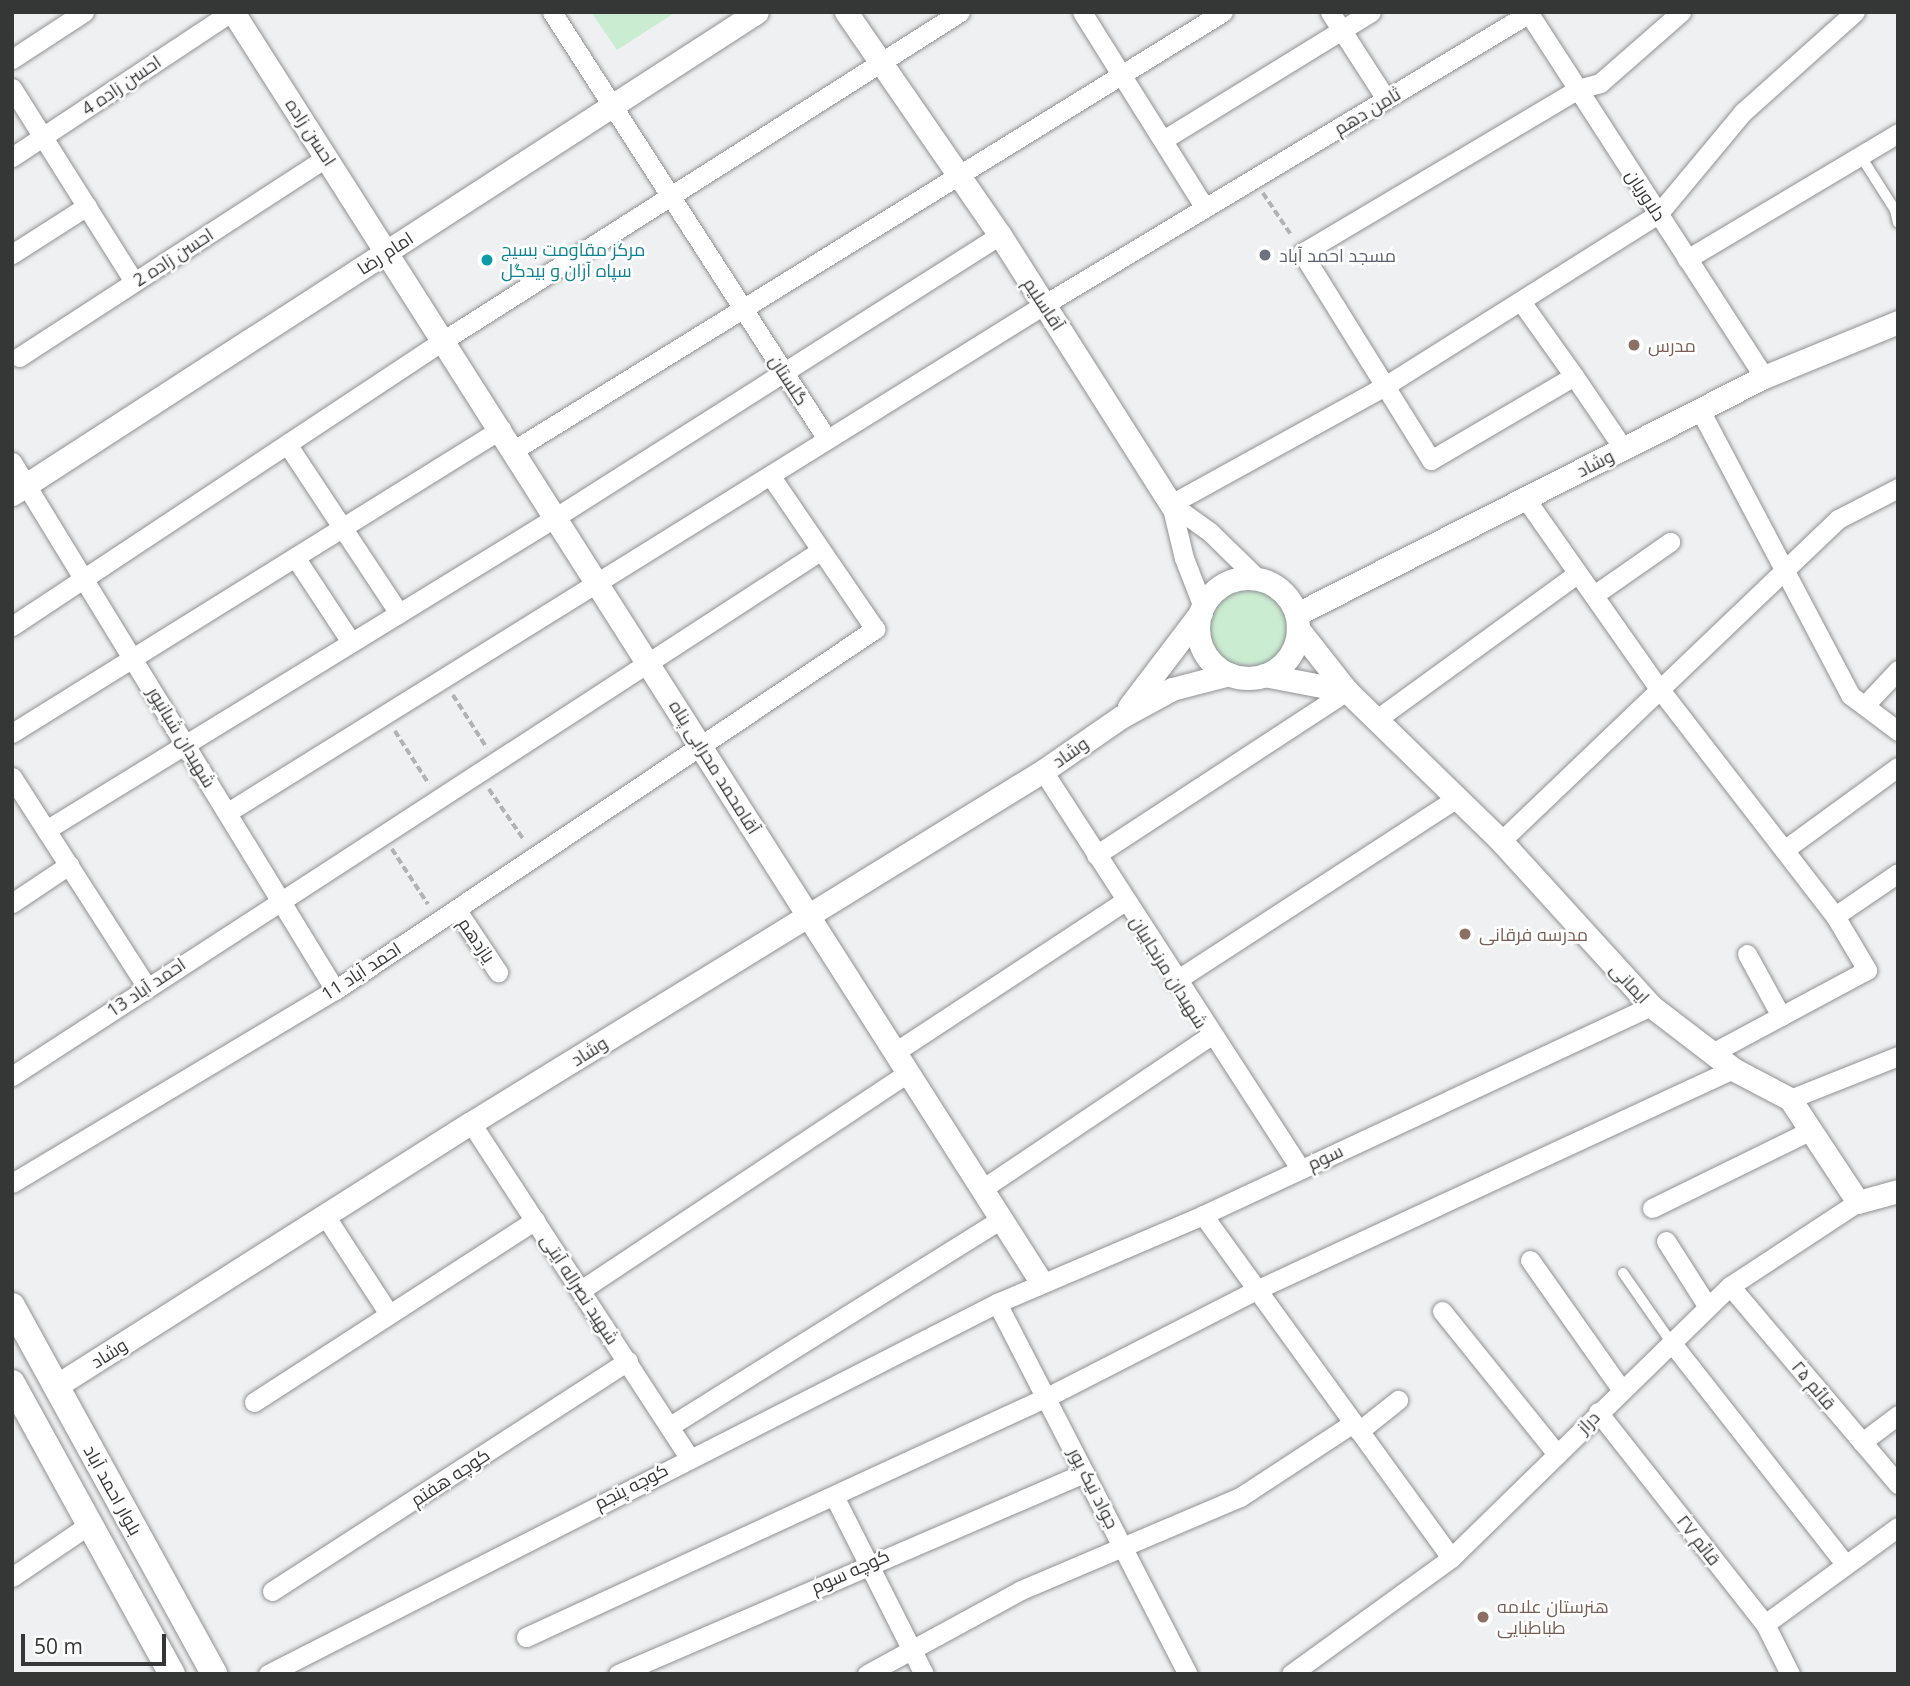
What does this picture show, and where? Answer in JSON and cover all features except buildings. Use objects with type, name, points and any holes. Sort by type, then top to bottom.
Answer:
[{"type":"main road","name":"بلوار احمد آباد","points":[[12,1306],[214,1674]]},
{"type":"main road","name":"بلوار احمد آباد","points":[[12,1383],[172,1674]]},
{"type":"street","points":[[12,59],[83,12]]},
{"type":"street","name":"احسن زاده 4","points":[[12,157],[232,12]]},
{"type":"street","name":"احسن زاده","points":[[232,12],[388,251]]},
{"type":"street","name":"گلستان","points":[[552,12],[827,439]]},
{"type":"street","name":"امام رضا","points":[[20,489],[757,12]]},
{"type":"street","name":"آقاسلیم","points":[[846,12],[1045,304],[1171,504],[1210,533],[1258,579]]},
{"type":"street","points":[[12,626],[444,340],[960,12]]},
{"type":"street","points":[[1082,12],[1205,208]]},
{"type":"street","points":[[514,450],[1223,12]]},
{"type":"street","points":[[1330,12],[1386,99]]},
{"type":"street","points":[[1163,140],[1371,12]]},
{"type":"street","points":[[1574,376],[1431,460],[1302,253],[1578,89],[1600,83],[1681,12]]},
{"type":"street","points":[[1229,674],[1207,656],[1200,642],[1202,610],[1184,558],[1171,504],[1385,386],[1522,303],[1658,214],[1743,112],[1855,12]]},
{"type":"street","name":"دلاوریان","points":[[1529,13],[1764,377]]},
{"type":"street","name":"ثامن دهم","points":[[1045,304],[1529,13]]},
{"type":"street","points":[[12,88],[134,282]]},
{"type":"street","points":[[1687,259],[1898,133]]},
{"type":"street","name":"احسن زاده 2","points":[[19,357],[327,157]]},
{"type":"street","points":[[12,254],[87,206]]},
{"type":"street","points":[[46,830],[556,517],[1000,236]]},
{"type":"street","name":"آقامحمد محرابی پناه","points":[[388,251],[1041,1282]]},
{"type":"street","points":[[1522,303],[1623,448]]},
{"type":"street","points":[[228,812],[1045,304]]},
{"type":"street","name":"وشاد","points":[[1297,621],[1525,498],[1764,377],[1898,322]]},
{"type":"street","points":[[1700,410],[1850,695],[1898,731]]},
{"type":"street","points":[[12,733],[501,429]]},
{"type":"street","points":[[287,444],[399,613]]},
{"type":"street","name":"شهیدان شبانپور","points":[[12,462],[20,489],[85,578],[335,990]]},
{"type":"street","points":[[769,475],[820,551]]},
{"type":"street","points":[[1501,841],[1658,687],[1786,572],[1838,519],[1898,488]]},
{"type":"street","points":[[1525,498],[1658,687],[1835,916],[1867,970],[1712,1053]]},
{"type":"street","points":[[1594,596],[1670,542]]},
{"type":"street","name":"احمد آباد 13","points":[[14,1071],[820,551]]},
{"type":"street","name":"احمد آباد 11","points":[[12,1183],[335,990],[875,629],[820,551]]},
{"type":"street","points":[[295,557],[351,642]]},
{"type":"street","points":[[1377,719],[1578,573]]},
{"type":"street","points":[[1121,717],[1220,586],[1258,579],[1280,589],[1297,621],[1288,658],[1264,676]]},
{"type":"street","name":"ایمانی","points":[[1297,621],[1348,691],[1501,841],[1651,1006],[1733,1069],[1790,1099],[1858,1202]]},
{"type":"street","points":[[1865,705],[1898,670]]},
{"type":"street","points":[[1121,717],[1172,689],[1229,674],[1264,676],[1348,691]]},
{"type":"street","points":[[1096,855],[1348,691]]},
{"type":"street","name":"وشاد","points":[[56,1386],[471,1123],[1042,771],[1121,717]]},
{"type":"street","points":[[1784,850],[1898,767]]},
{"type":"street","name":"شهیدان مرنجابیان","points":[[1042,771],[1210,1037],[1300,1169]]},
{"type":"street","points":[[14,783],[148,986]]},
{"type":"street","points":[[1175,981],[1457,798]]},
{"type":"street","points":[[12,903],[69,865]]},
{"type":"street","points":[[1835,916],[1898,873]]},
{"type":"street","points":[[895,1052],[1125,901]]},
{"type":"street","name":"یازدهم","points":[[456,909],[498,972]]},
{"type":"street","points":[[1747,954],[1781,1016]]},
{"type":"street","name":"سوم","points":[[997,1303],[1203,1215],[1651,1006]]},
{"type":"street","points":[[982,1189],[1210,1037]]},
{"type":"street","points":[[1790,1099],[1898,1056]]},
{"type":"street","points":[[526,1637],[1049,1396],[1256,1290],[1733,1069]]},
{"type":"street","points":[[581,1290],[909,1072]]},
{"type":"street","name":"شهید نصراله آیتی","points":[[471,1123],[688,1456]]},
{"type":"street","points":[[1652,1208],[1811,1130]]},
{"type":"street","name":"دراز","points":[[1295,1673],[1451,1558],[1730,1286],[1858,1202],[1898,1191]]},
{"type":"street","points":[[1203,1215],[1451,1558]]},
{"type":"street","points":[[326,1217],[389,1314]]},
{"type":"street","points":[[670,1426],[1001,1219]]},
{"type":"street","points":[[254,1402],[535,1220]]},
{"type":"street","points":[[1666,1241],[1707,1307]]},
{"type":"street","points":[[1530,1259],[1622,1389]]},
{"type":"street","name":"قائم ۲۵","points":[[1730,1286],[1898,1484]]},
{"type":"street","name":"جواد نیک پور","points":[[997,1303],[1049,1396],[1084,1472],[1188,1674]]},
{"type":"street","name":"کوچه پنجم","points":[[268,1674],[688,1456],[997,1303]]},
{"type":"street","points":[[1442,1311],[1557,1454]]},
{"type":"street","points":[[1671,1342],[1846,1565]]},
{"type":"street","name":"کوچه هفتم","points":[[272,1591],[628,1362]]},
{"type":"street","points":[[867,1674],[1021,1590],[1240,1497],[1398,1400]]},
{"type":"street","name":"قائم ۲۷","points":[[1598,1412],[1765,1624],[1790,1674]]},
{"type":"street","points":[[1862,1441],[1898,1415]]},
{"type":"street","name":"کوچه سوم","points":[[618,1674],[1084,1472]]},
{"type":"street","points":[[834,1496],[924,1674]]},
{"type":"street","points":[[12,1577],[90,1524]]},
{"type":"street","points":[[1765,1624],[1898,1527]]},
{"type":"lane","points":[[1860,155],[1895,210],[1898,223]]},
{"type":"lane","points":[[1623,1273],[1671,1342]]},
{"type":"path","points":[[1253,179],[1302,253]]},
{"type":"path","points":[[442,679],[495,761]]},
{"type":"path","points":[[384,715],[438,798]]},
{"type":"path","points":[[478,772],[535,856]]},
{"type":"path","points":[[382,834],[439,920]]},
{"type":"green space","points":[[591,12],[676,12],[617,50]]},
{"type":"green space","points":[[1252,585],[1266,588],[1284,601],[1293,634],[1276,663],[1244,672],[1230,667],[1210,646],[1203,607],[1237,587]]},
{"type":"place","name":"مسجد احمد آباد","points":[[1265,255]]},
{"type":"place","name":"مرکز مقاومت بسیج سپاه آران و بیدگل","points":[[487,260]]},
{"type":"place","name":"مدرس","points":[[1634,345]]},
{"type":"place","name":"مدرسه فرقانی","points":[[1465,934]]},
{"type":"place","name":"هنرستان علامه طباطبایی","points":[[1483,1617]]}]
